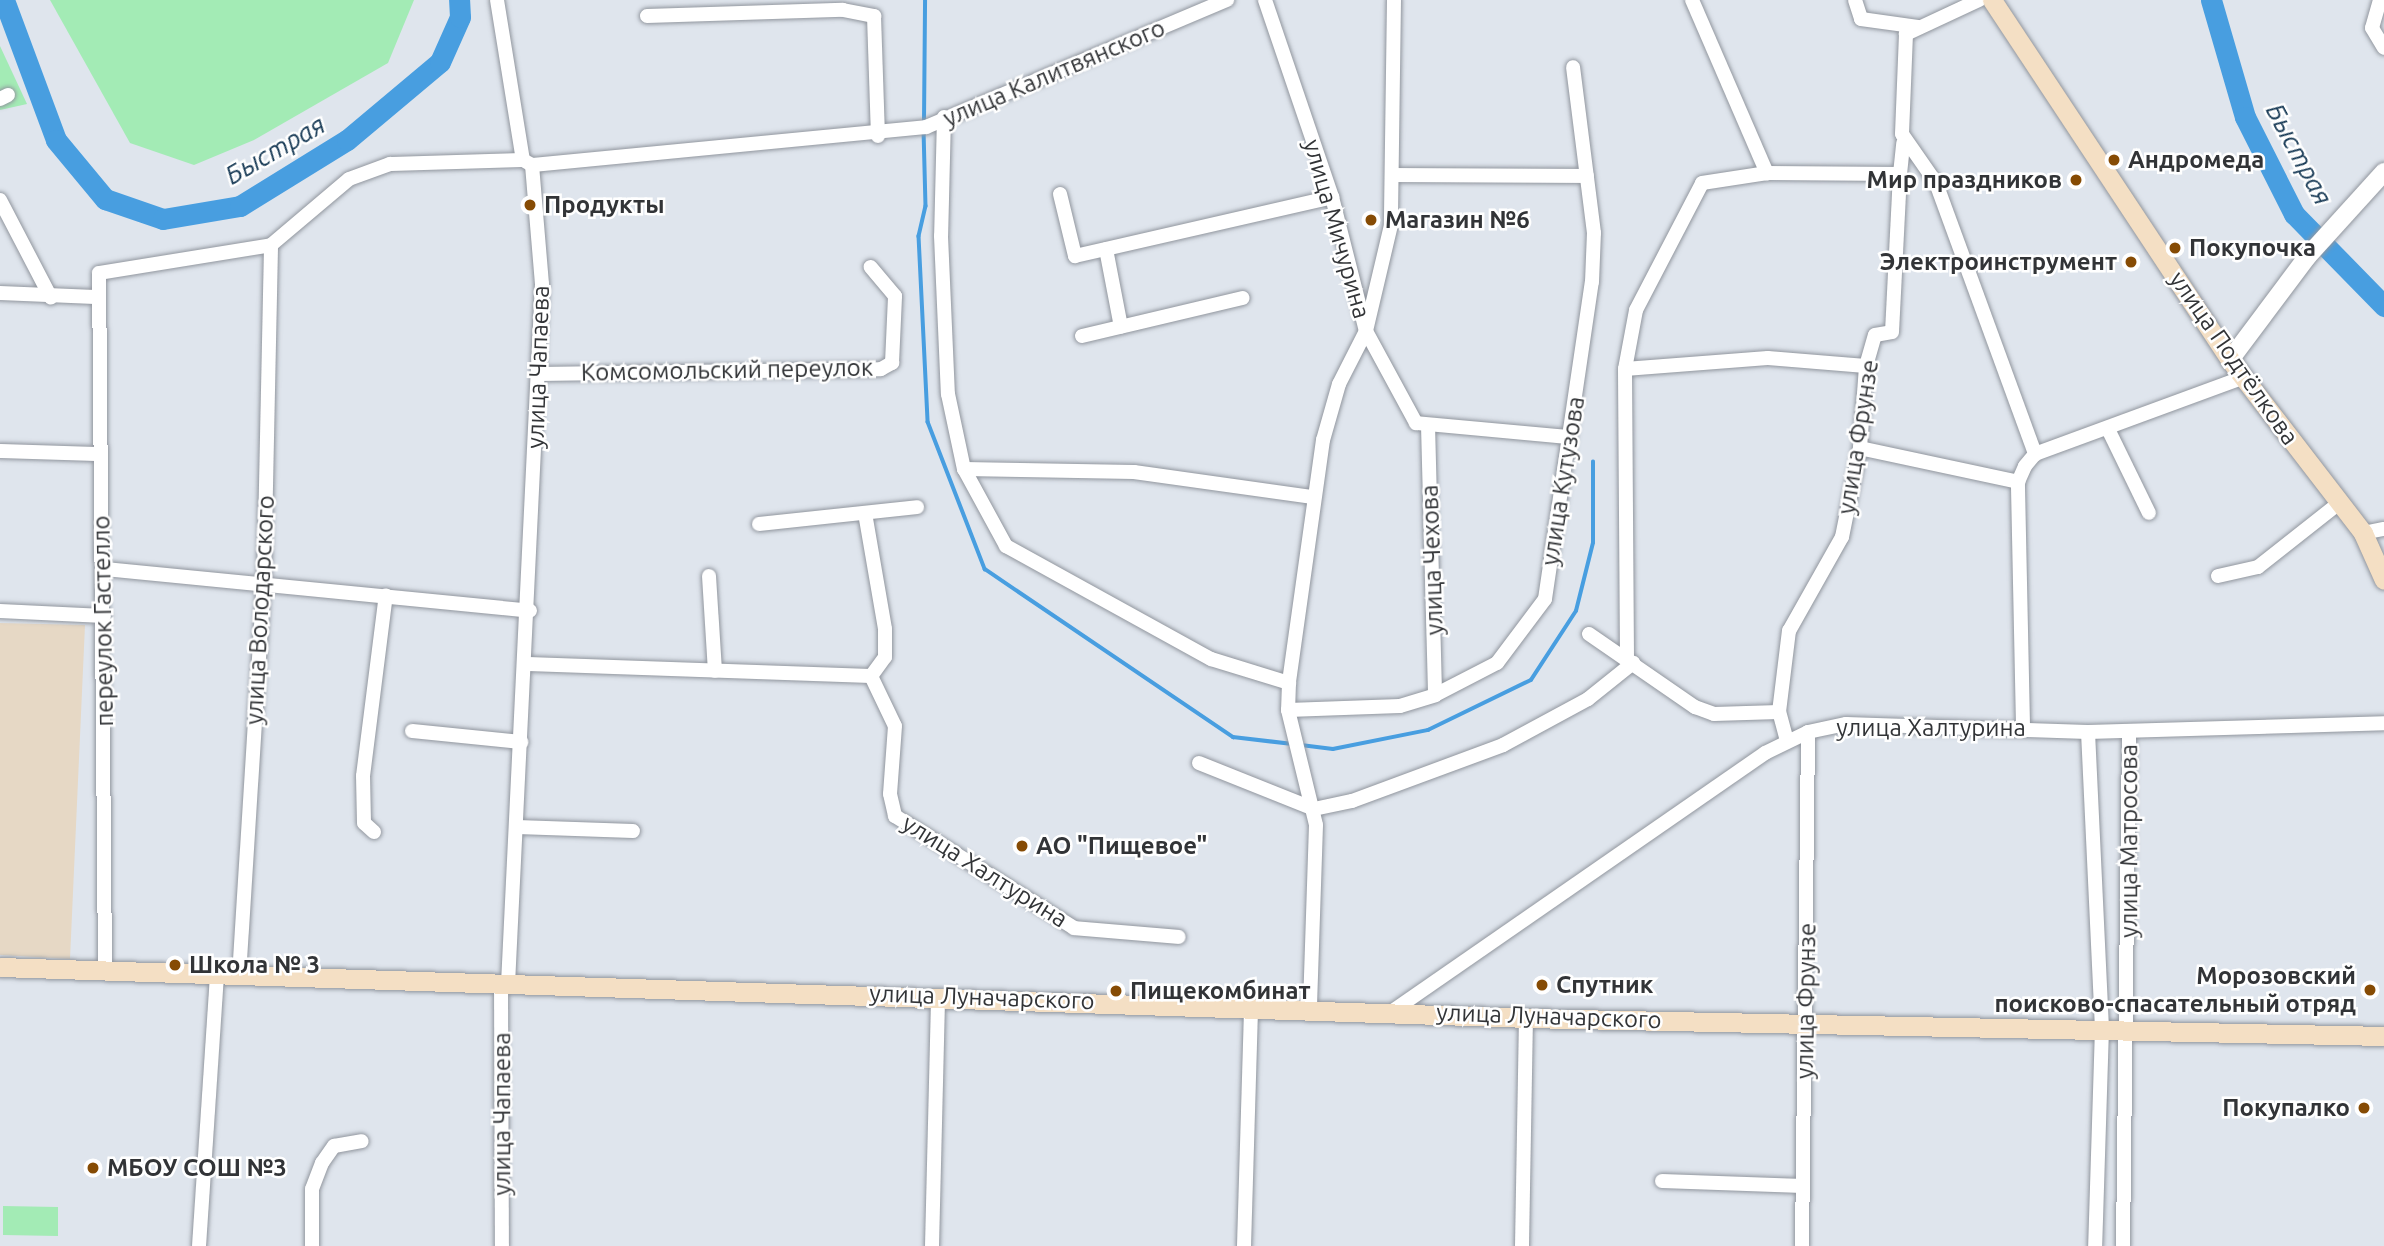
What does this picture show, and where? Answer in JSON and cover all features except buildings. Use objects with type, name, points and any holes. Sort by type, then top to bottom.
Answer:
[{"type":"main road","name":"улица Подтёлкова","points":[[1992,0],[2230,360],[2363,533],[2384,580]]},
{"type":"main road","name":"улица Луначарского","points":[[0,967],[1251,1005],[1527,1017],[2384,1035]]},
{"type":"street","name":"улица Чапаева","points":[[497,0],[541,243],[528,664],[504,982],[502,1246]]},
{"type":"street","name":"улица Калитвянского","points":[[271,245],[349,179],[390,164],[528,162],[882,135],[940,121],[1227,0]]},
{"type":"street","name":"улица Мичурина","points":[[1265,0],[1332,197],[1366,331],[1339,384],[1311,497],[1289,683],[1288,710],[1314,809],[1310,1007]]},
{"type":"street","points":[[1394,0],[1395,175],[1391,225],[1366,331],[1404,410],[1428,425],[1566,437]]},
{"type":"street","points":[[1692,0],[1767,173]]},
{"type":"street","points":[[1855,0],[1861,19],[1921,28]]},
{"type":"street","points":[[1900,174],[1906,34],[1979,0]]},
{"type":"street","points":[[2380,0],[2372,28],[2384,48]]},
{"type":"street","points":[[648,16],[843,10],[874,16],[882,135]]},
{"type":"street","name":"улица Кутузова","points":[[1288,710],[1400,706],[1435,695],[1497,663],[1545,599],[1566,437],[1592,282],[1587,176],[1573,67]]},
{"type":"street","points":[[940,121],[941,236],[948,394],[964,469],[1006,547],[1211,659],[1289,683]]},
{"type":"street","points":[[1903,143],[1936,183],[2035,454]]},
{"type":"street","points":[[2230,360],[2307,257],[2343,222],[2384,172]]},
{"type":"street","name":"улица Кутузова","points":[[1630,660],[1625,369],[1636,310],[1702,183],[1767,173],[1900,174]]},
{"type":"street","name":"улица Фрунзе","points":[[1787,741],[1779,712],[1789,631],[1842,537],[1860,448],[1866,366],[1875,335],[1892,332],[1900,174]]},
{"type":"street","points":[[1395,175],[1587,176]]},
{"type":"street","points":[[1060,194],[1075,257],[1332,197]]},
{"type":"street","points":[[0,200],[51,298]]},
{"type":"street","name":"переулок Гастелло","points":[[105,970],[105,569],[97,454],[95,297],[99,273],[271,245]]},
{"type":"street","name":"улица Володарского","points":[[239,976],[264,581],[271,245]]},
{"type":"street","points":[[1106,249],[1121,327]]},
{"type":"street","name":"Комсомольский переулок","points":[[538,374],[881,369],[892,363],[895,296],[871,267]]},
{"type":"street","points":[[0,293],[51,298],[95,297]]},
{"type":"street","points":[[1082,336],[1244,298]]},
{"type":"street","points":[[1625,369],[1768,358],[1866,366]]},
{"type":"street","points":[[2022,726],[2018,482],[2035,454],[2109,431],[2244,377]]},
{"type":"street","name":"улица Чехова","points":[[1428,425],[1435,695]]},
{"type":"street","points":[[2109,431],[2149,513]]},
{"type":"street","points":[[1860,448],[2018,482]]},
{"type":"street","points":[[0,451],[97,454]]},
{"type":"street","points":[[964,469],[1134,472],[1311,497]]},
{"type":"street","points":[[2218,576],[2258,567],[2339,503]]},
{"type":"street","points":[[759,524],[917,507]]},
{"type":"street","points":[[528,664],[871,676],[885,657],[886,629],[865,513]]},
{"type":"street","points":[[2363,533],[2384,529]]},
{"type":"street","points":[[105,569],[264,581],[530,611]]},
{"type":"street","points":[[709,576],[715,671]]},
{"type":"street","points":[[374,832],[365,823],[363,776],[386,595]]},
{"type":"street","points":[[0,611],[104,616]]},
{"type":"street","points":[[1589,634],[1714,714],[1779,712]]},
{"type":"street","points":[[1199,763],[1314,809],[1503,745],[1588,699],[1630,660]]},
{"type":"street","name":"улица Халтурина","points":[[871,676],[895,726],[890,794],[895,816],[1074,928],[1179,937]]},
{"type":"street","name":"улица Халтурина","points":[[1394,1010],[1787,741],[1808,732],[1846,724],[2022,726],[2088,732],[2384,723]]},
{"type":"street","name":"улица Матросова","points":[[2123,1246],[2129,1029],[2129,730]]},
{"type":"street","points":[[412,731],[521,742]]},
{"type":"street","name":"улица Фрунзе","points":[[1802,1246],[1807,1021],[1808,732]]},
{"type":"street","name":"улица Матросова","points":[[2088,732],[2102,1028],[2095,1246]]},
{"type":"street","points":[[517,827],[633,831]]},
{"type":"street","points":[[199,1246],[217,975]]},
{"type":"street","points":[[932,1246],[938,996]]},
{"type":"street","points":[[1244,1246],[1251,1005]]},
{"type":"street","points":[[1521,1246],[1527,1017]]},
{"type":"street","points":[[313,1246],[312,1189],[322,1163],[334,1146],[362,1141]]},
{"type":"street","points":[[1662,1181],[1804,1186]]},
{"type":"shaded area","points":[[0,623],[85,625],[70,959],[0,955]]},
{"type":"green space","points":[[50,0],[414,0],[388,63],[254,140],[194,165],[130,143]]},
{"type":"green space","points":[[0,46],[27,104],[0,110]]},
{"type":"green space","points":[[3,1206],[58,1207],[58,1236],[3,1235]]},
{"type":"waterway","name":"Быстрая","points":[[4,0],[56,140],[105,199],[163,219],[240,206],[347,140],[440,62],[460,17],[459,0]]},
{"type":"waterway","points":[[924,122],[925,0]]},
{"type":"waterway","name":"Быстрая","points":[[2211,0],[2245,117],[2294,214],[2384,306]]},
{"type":"waterway","points":[[924,130],[926,206],[919,236],[928,422],[985,569],[1233,737],[1293,744]]},
{"type":"waterway","points":[[1301,745],[1333,749],[1428,730],[1531,680],[1576,611],[1593,543],[1593,462]]},
{"type":"place","name":"Андромеда","points":[[2114,160]]},
{"type":"place","name":"Мир праздников","points":[[2076,180]]},
{"type":"place","name":"Продукты","points":[[530,205]]},
{"type":"place","name":"Магазин №6","points":[[1371,220]]},
{"type":"place","name":"Покупочка","points":[[2175,248]]},
{"type":"place","name":"Электроинструмент","points":[[2131,262]]},
{"type":"place","name":"АО \"Пищевое\"","points":[[1022,846]]},
{"type":"place","name":"Школа № 3","points":[[175,965]]},
{"type":"place","name":"Спутник","points":[[1542,985]]},
{"type":"place","name":"Морозовский поисково-спасательный отряд","points":[[2370,990]]},
{"type":"place","name":"Пищекомбинат","points":[[1116,991]]},
{"type":"place","name":"Покупалко","points":[[2364,1108]]},
{"type":"place","name":"МБОУ СОШ №3","points":[[93,1168]]}]
